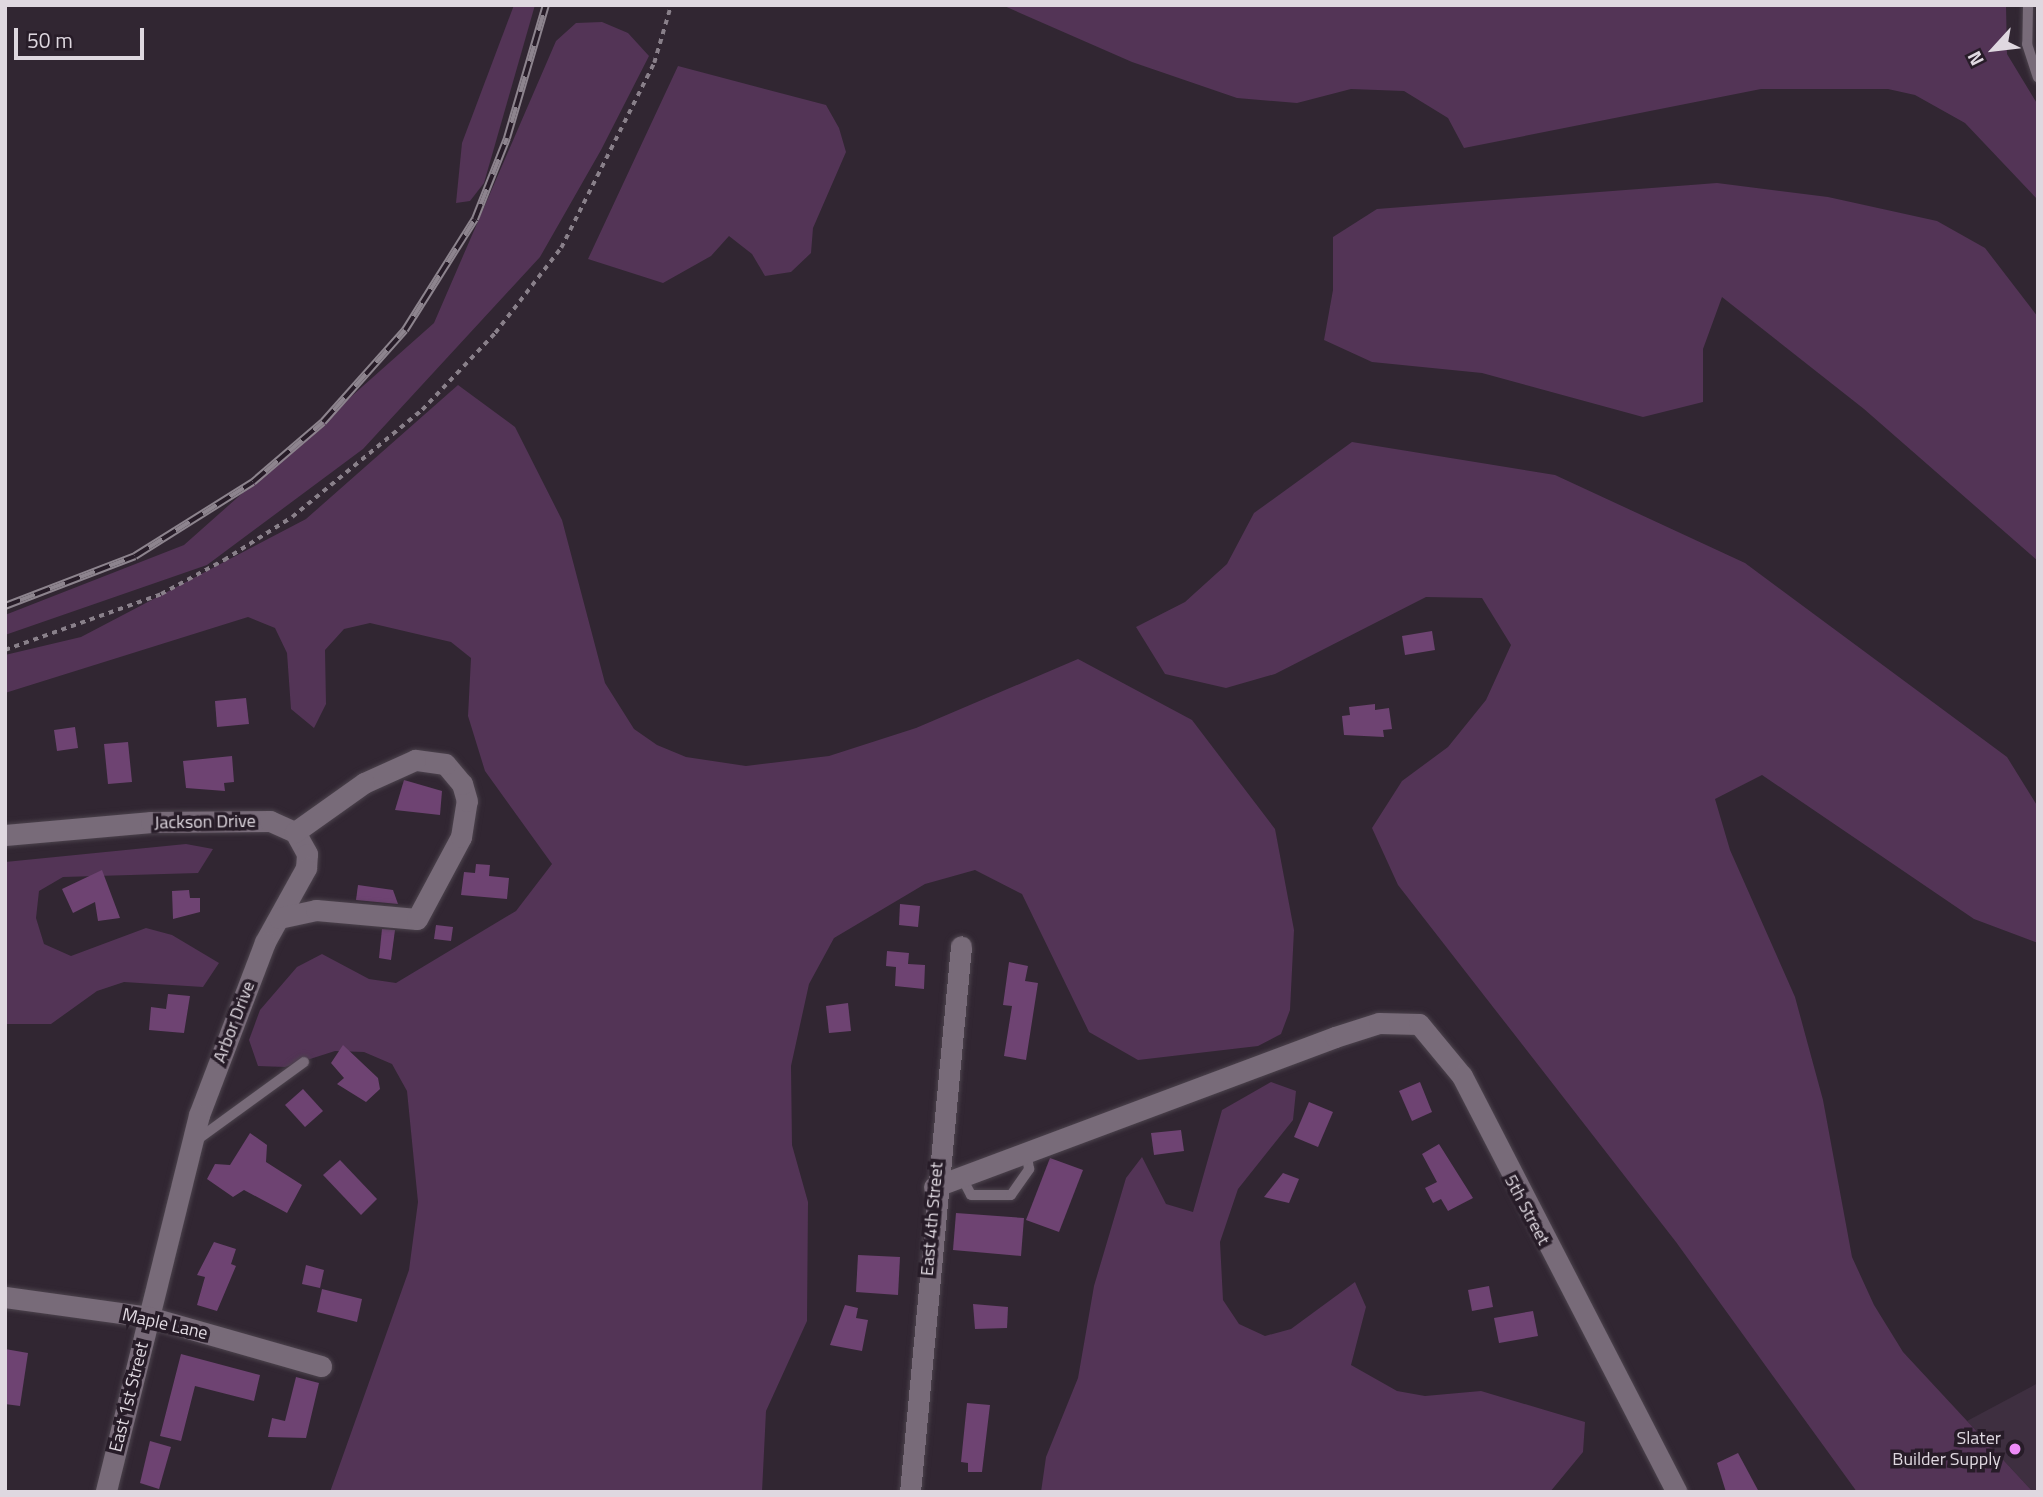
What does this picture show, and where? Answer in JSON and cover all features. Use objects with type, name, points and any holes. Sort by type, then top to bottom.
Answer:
[{"type":"street","points":[[279,918],[316,910],[417,919],[461,838],[467,801],[463,785],[445,764],[415,760],[364,783],[295,832]]},
{"type":"street","name":"Jackson Drive","points":[[5,835],[232,820],[270,821],[295,832]]},
{"type":"street","name":"Arbor Drive","points":[[172,1222],[192,1144],[279,918],[306,868],[295,832]]},
{"type":"street","name":"East 4th Street","points":[[910,1492],[934,1187],[961,946]]},
{"type":"street","name":"5th Street","points":[[934,1187],[1321,1042],[1402,1021],[1419,1024],[1448,1052],[1677,1492]]},
{"type":"street","name":"East 1st Street","points":[[106,1492],[172,1222]]},
{"type":"street","name":"Maple Lane","points":[[5,1297],[149,1317],[321,1366]]},
{"type":"lane","points":[[2028,5],[2027,44],[2038,77]]},
{"type":"lane","points":[[192,1144],[304,1062]]},
{"type":"lane","points":[[961,1176],[971,1195],[1011,1195],[1030,1168],[1026,1151]]},
{"type":"path","points":[[5,650],[161,594],[225,560],[292,517],[422,410],[495,333],[561,248],[654,63],[671,5]]},
{"type":"shaded area","points":[[514,5],[535,5],[484,183],[470,201],[456,203],[462,143]]},
{"type":"shaded area","points":[[1002,5],[2006,5],[2007,54],[2038,105],[2038,200],[1965,123],[1915,95],[1888,89],[1761,89],[1464,148],[1448,118],[1404,91],[1351,89],[1297,103],[1237,98],[1132,62]]},
{"type":"shaded area","points":[[602,22],[628,33],[649,56],[601,150],[540,257],[363,449],[207,565],[5,635],[5,615],[184,545],[434,323],[556,41],[576,23]]},
{"type":"shaded area","points":[[678,66],[826,105],[839,128],[846,152],[813,228],[811,253],[791,272],[765,276],[752,254],[729,236],[711,256],[663,283],[588,259]]},
{"type":"shaded area","points":[[1717,183],[1828,197],[1937,221],[1985,248],[2038,317],[2038,561],[1864,409],[1722,297],[1703,349],[1703,402],[1643,417],[1482,373],[1372,362],[1324,340],[1333,290],[1333,237],[1377,209]]},
{"type":"shaded area","points":[[458,385],[515,427],[562,520],[605,683],[634,729],[657,745],[686,757],[746,766],[829,756],[916,728],[1078,659],[1192,720],[1275,829],[1294,930],[1290,1010],[1281,1034],[1258,1046],[1138,1060],[1089,1032],[1022,894],[975,870],[925,884],[834,938],[809,984],[791,1066],[792,1145],[808,1202],[807,1321],[766,1411],[762,1492],[330,1492],[409,1270],[418,1202],[407,1091],[392,1064],[364,1052],[335,1051],[285,1067],[258,1066],[249,1040],[260,1010],[297,967],[322,954],[369,979],[396,983],[516,911],[552,864],[485,771],[468,716],[471,658],[451,642],[370,623],[344,629],[325,650],[326,704],[314,728],[291,709],[287,653],[275,628],[248,617],[5,693],[5,655],[81,637],[306,519]]},
{"type":"shaded area","points":[[1352,442],[1555,475],[1745,563],[2007,757],[2038,807],[2038,943],[1974,919],[1762,775],[1715,799],[1730,850],[1795,997],[1823,1100],[1852,1257],[1874,1305],[1903,1352],[2033,1492],[1857,1492],[1676,1242],[1398,885],[1372,828],[1402,781],[1448,747],[1486,700],[1511,645],[1482,598],[1426,597],[1275,674],[1226,688],[1165,674],[1136,627],[1185,602],[1227,564],[1254,513]]},
{"type":"shaded area","points":[[186,844],[213,849],[198,873],[63,877],[39,891],[36,918],[44,944],[71,956],[146,928],[172,935],[219,963],[203,987],[124,982],[97,991],[51,1024],[5,1024],[5,862]]},
{"type":"shaded area","points":[[1271,1082],[1296,1091],[1293,1120],[1238,1189],[1220,1242],[1223,1300],[1239,1324],[1265,1336],[1291,1329],[1355,1282],[1366,1307],[1351,1365],[1397,1391],[1425,1396],[1481,1391],[1585,1422],[1583,1452],[1550,1492],[1041,1492],[1046,1457],[1078,1378],[1094,1286],[1126,1178],[1142,1157],[1166,1204],[1193,1212],[1222,1110]]},
{"type":"shaded area","name":"Slater Builder Supply","points":[[2038,1383],[2038,1492],[2033,1492],[1967,1421]]},
{"type":"building","points":[[1432,631],[1435,650],[1405,655],[1402,636]]},
{"type":"building","points":[[246,698],[249,724],[217,727],[215,701]]},
{"type":"building","points":[[1375,704],[1375,710],[1389,708],[1392,729],[1383,730],[1384,737],[1344,735],[1342,716],[1350,715],[1349,707]]},
{"type":"building","points":[[75,727],[78,748],[57,751],[54,730]]},
{"type":"building","points":[[128,742],[132,782],[108,784],[104,744]]},
{"type":"building","points":[[232,756],[234,782],[224,783],[225,791],[186,788],[183,761]]},
{"type":"building","points":[[404,780],[442,791],[440,815],[395,810]]},
{"type":"building","points":[[476,864],[490,865],[489,876],[509,878],[507,899],[461,895],[464,872],[475,873]]},
{"type":"building","points":[[102,870],[120,918],[98,921],[95,902],[73,913],[62,889]]},
{"type":"building","points":[[358,885],[393,890],[398,904],[356,900]]},
{"type":"building","points":[[189,890],[190,898],[200,898],[200,912],[173,919],[172,891]]},
{"type":"building","points":[[900,904],[920,906],[918,927],[899,925]]},
{"type":"building","points":[[436,925],[453,927],[451,941],[434,939]]},
{"type":"building","points":[[382,929],[395,930],[391,960],[379,958]]},
{"type":"building","points":[[887,951],[909,953],[908,964],[925,965],[924,989],[895,986],[896,967],[886,966]]},
{"type":"building","points":[[1009,962],[1028,966],[1025,981],[1038,983],[1026,1060],[1004,1056],[1012,1006],[1003,1005]]},
{"type":"building","points":[[168,994],[190,996],[184,1033],[149,1030],[151,1007],[166,1009]]},
{"type":"building","points":[[848,1003],[851,1031],[829,1033],[826,1006]]},
{"type":"building","points":[[343,1045],[378,1078],[380,1089],[366,1102],[337,1084],[344,1078],[331,1063]]},
{"type":"building","points":[[1420,1082],[1432,1112],[1412,1121],[1399,1091]]},
{"type":"building","points":[[303,1089],[323,1111],[305,1127],[285,1105]]},
{"type":"building","points":[[1309,1102],[1333,1112],[1318,1147],[1294,1137]]},
{"type":"building","points":[[1181,1130],[1184,1151],[1154,1155],[1151,1133]]},
{"type":"building","points":[[250,1133],[267,1145],[266,1162],[302,1185],[287,1213],[244,1190],[233,1197],[207,1179],[215,1164],[230,1165]]},
{"type":"building","points":[[1439,1144],[1473,1198],[1448,1211],[1441,1199],[1433,1203],[1425,1188],[1437,1182],[1422,1154]]},
{"type":"building","points":[[1050,1158],[1083,1170],[1059,1232],[1026,1220]]},
{"type":"building","points":[[340,1160],[377,1199],[361,1215],[323,1175]]},
{"type":"building","points":[[1283,1173],[1299,1179],[1289,1203],[1264,1197]]},
{"type":"building","points":[[956,1213],[1024,1218],[1021,1256],[953,1250]]},
{"type":"building","points":[[214,1242],[236,1249],[231,1264],[236,1266],[217,1311],[197,1305],[205,1277],[197,1275]]},
{"type":"building","points":[[858,1255],[900,1257],[898,1295],[856,1292]]},
{"type":"building","points":[[306,1265],[324,1270],[320,1288],[302,1284]]},
{"type":"building","points":[[1489,1286],[1493,1307],[1472,1311],[1468,1290]]},
{"type":"building","points":[[322,1289],[362,1299],[357,1322],[317,1312]]},
{"type":"building","points":[[973,1304],[1008,1307],[1007,1328],[975,1329]]},
{"type":"building","points":[[845,1305],[858,1308],[856,1318],[868,1320],[862,1351],[830,1345]]},
{"type":"building","points":[[1533,1311],[1538,1336],[1499,1343],[1494,1318]]},
{"type":"building","points":[[5,1349],[28,1353],[20,1406],[5,1404]]},
{"type":"building","points":[[181,1354],[260,1375],[254,1401],[195,1386],[181,1441],[160,1436]]},
{"type":"building","points":[[296,1377],[319,1383],[306,1438],[268,1437],[272,1418],[285,1421]]},
{"type":"building","points":[[967,1403],[990,1405],[982,1472],[968,1472],[968,1463],[961,1462]]},
{"type":"building","points":[[150,1441],[171,1447],[159,1489],[140,1483]]},
{"type":"building","points":[[1738,1453],[1759,1492],[1726,1492],[1717,1463]]},
{"type":"railway","points":[[5,606],[135,556],[253,482],[323,422],[405,330],[475,219],[507,138],[546,5]]},
{"type":"place","name":"Slater Builder Supply","points":[[2015,1449]]}]
